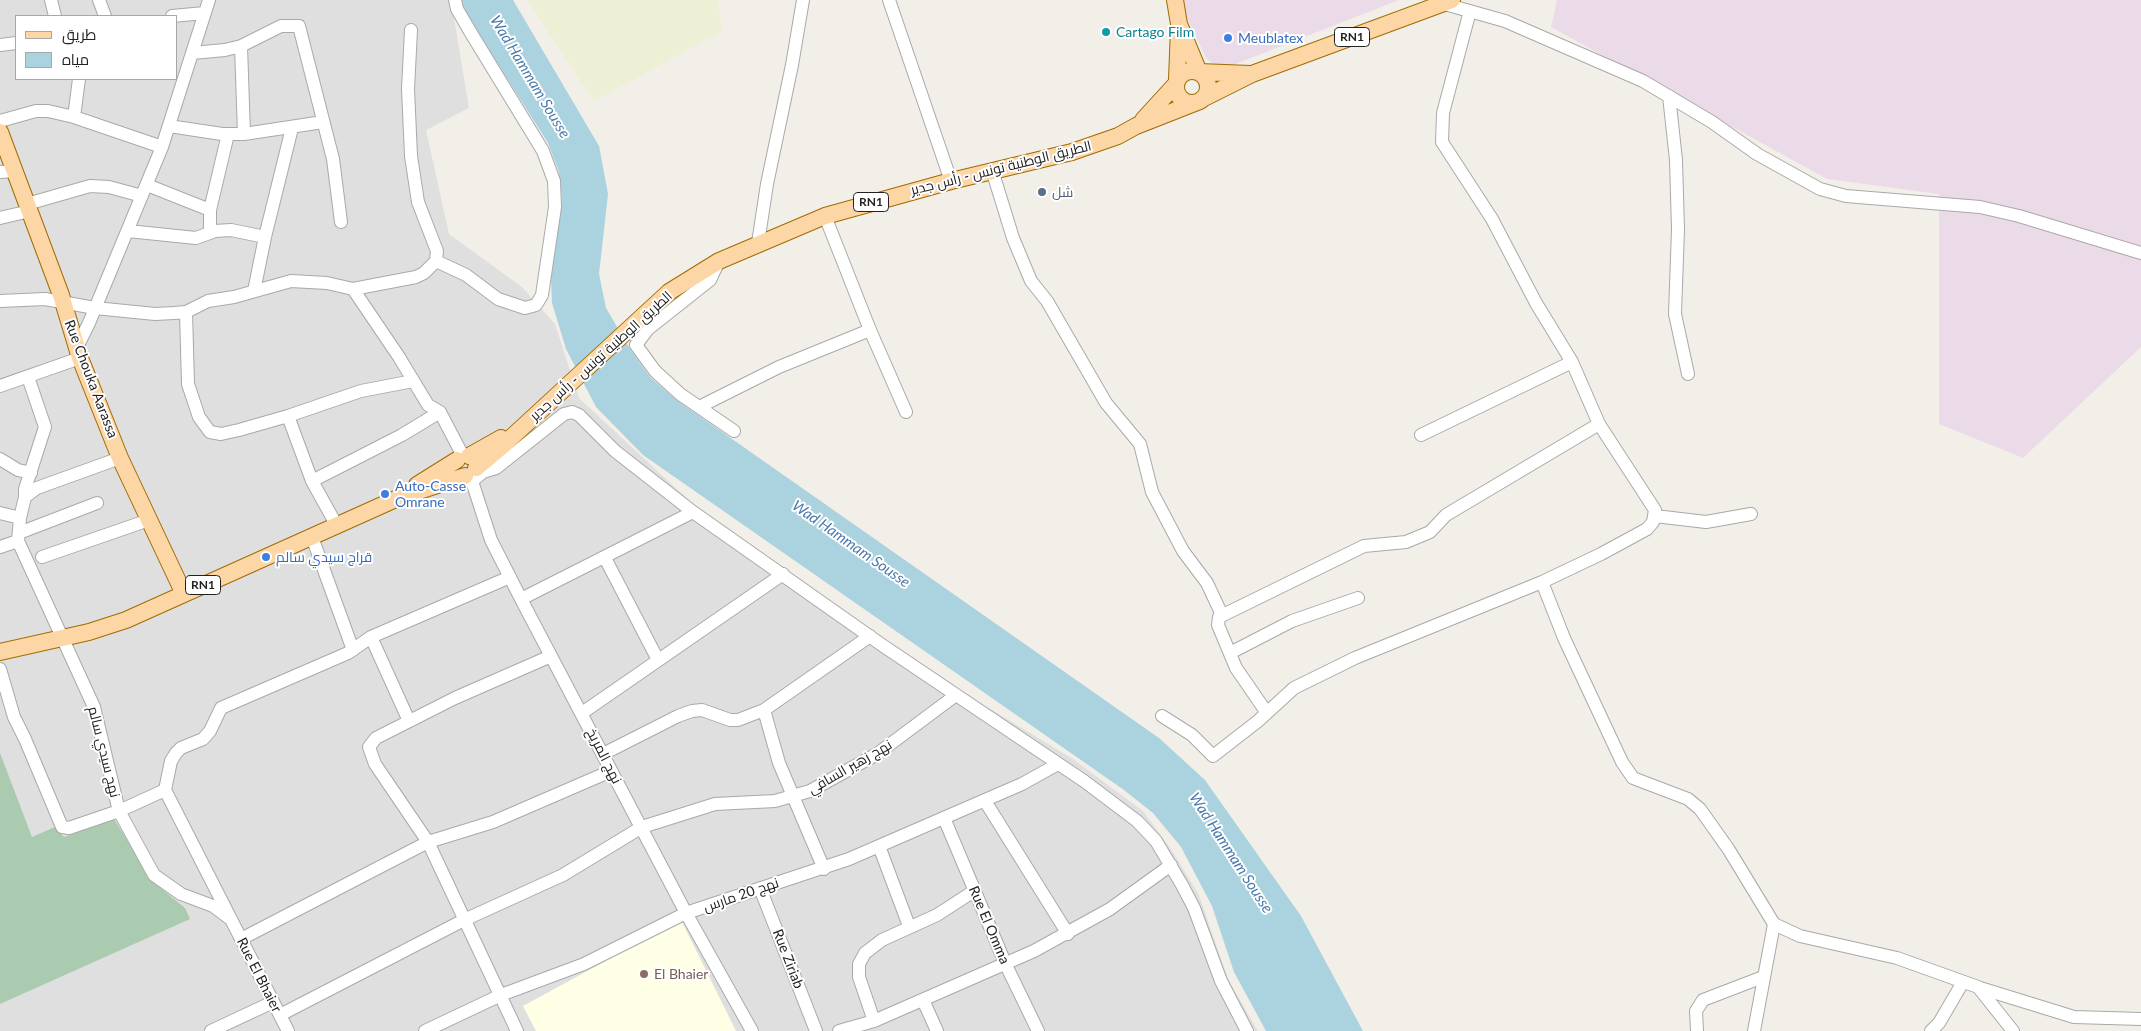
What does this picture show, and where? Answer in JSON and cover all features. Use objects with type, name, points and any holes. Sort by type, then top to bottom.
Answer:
[{"type":"main road","points":[[1175,0],[1180,24],[1199,72],[1207,81],[1208,88],[1200,101],[1184,101],[1179,98],[1176,82],[1180,24]]},
{"type":"main road","name":"الطريق الوطنية تونس - رأس جدير","points":[[0,652],[62,638],[126,620],[467,467],[519,431],[668,292],[720,261],[825,216],[951,180],[1072,152],[1118,136],[1136,126],[1200,101],[1252,74],[1446,2]]},
{"type":"main road","name":"RN1","points":[[1176,82],[1184,72],[1199,72]]},
{"type":"main road","name":"الطريق الوطنية تونس - رأس جدير","points":[[1199,72],[1252,74]]},
{"type":"main road","name":"الطريق الوطنية تونس - رأس جدير","points":[[1136,126],[1176,82]]},
{"type":"main road","name":"Rue Chouka Aarassa","points":[[0,132],[7,172],[28,208],[64,303],[78,353],[120,458],[184,594]]},
{"type":"street","points":[[51,0],[55,15]]},
{"type":"street","points":[[99,0],[106,15]]},
{"type":"street","points":[[0,385],[28,377],[78,353],[162,147],[209,0]]},
{"type":"street","points":[[436,261],[466,275],[498,299],[525,308],[536,305],[542,295],[555,207],[554,181],[543,151],[470,33],[457,9],[455,0]]},
{"type":"street","points":[[758,244],[767,184],[792,65],[803,0]]},
{"type":"street","points":[[889,0],[951,180]]},
{"type":"street","points":[[1446,2],[1505,21],[1642,81],[1669,96],[1757,154],[1820,189],[1846,196],[1980,207],[2018,216],[2141,253]]},
{"type":"street","points":[[1470,11],[1442,113],[1442,142],[1492,219],[1536,303],[1572,362],[1599,424],[1617,454],[1650,501],[1655,516]]},
{"type":"street","points":[[178,15],[205,13]]},
{"type":"street","points":[[192,53],[225,50],[241,46],[281,26],[299,26],[333,159],[341,222]]},
{"type":"street","points":[[0,301],[45,299],[95,308],[155,314],[186,312],[208,301],[291,281],[327,283],[353,289],[416,277],[431,268],[436,261],[437,251],[418,202],[411,156],[408,89],[411,30]]},
{"type":"street","points":[[0,45],[15,42]]},
{"type":"street","points":[[241,46],[244,134]]},
{"type":"street","points":[[74,117],[79,80]]},
{"type":"street","points":[[1669,96],[1676,160],[1678,229],[1675,314],[1688,374]]},
{"type":"street","points":[[0,121],[42,110],[74,117],[162,147]]},
{"type":"street","points":[[169,126],[228,134],[244,134],[324,122]]},
{"type":"street","points":[[254,291],[292,128]]},
{"type":"street","points":[[210,233],[210,210],[228,134]]},
{"type":"street","points":[[992,170],[1013,238],[1031,280],[1047,301],[1106,402],[1140,444],[1152,492],[1184,551],[1206,583],[1222,615]]},
{"type":"street","points":[[0,218],[71,190],[90,186],[144,190],[210,210]]},
{"type":"street","points":[[825,216],[870,330],[906,412]]},
{"type":"street","points":[[128,231],[196,238],[210,233],[231,230],[265,238]]},
{"type":"street","points":[[720,261],[711,279],[648,328],[636,345],[655,371],[680,394],[734,431]]},
{"type":"street","name":"نهج المريخ","points":[[353,289],[428,405],[440,412],[467,467],[491,540],[520,599],[582,713],[686,913],[752,1031]]},
{"type":"street","points":[[186,312],[188,384],[199,417],[210,432],[221,434],[288,416],[361,391],[413,381]]},
{"type":"street","points":[[698,407],[779,367],[870,330]]},
{"type":"street","points":[[1421,435],[1572,362]]},
{"type":"street","points":[[19,537],[25,489],[44,427],[28,377]]},
{"type":"street","points":[[312,481],[402,435],[440,412]]},
{"type":"street","points":[[467,467],[483,472],[496,468],[564,414],[572,412],[579,415],[615,450],[693,512],[1058,764],[1137,821],[1156,841],[1194,908],[1221,981],[1247,1031]]},
{"type":"street","points":[[288,416],[312,481],[337,526]]},
{"type":"street","points":[[1267,712],[1236,668],[1217,623],[1222,615],[1364,546],[1406,542],[1430,532],[1446,515],[1599,424]]},
{"type":"street","points":[[25,497],[37,488],[120,458]]},
{"type":"street","points":[[0,459],[18,470],[31,473]]},
{"type":"street","points":[[0,547],[97,503]]},
{"type":"street","points":[[520,599],[693,512]]},
{"type":"street","points":[[0,514],[20,518]]},
{"type":"street","points":[[1655,516],[1706,522],[1752,514]]},
{"type":"street","points":[[1162,716],[1192,736],[1213,756],[1294,688],[1355,658],[1542,582],[1601,554],[1647,529],[1655,516]]},
{"type":"street","points":[[42,557],[149,520]]},
{"type":"street","name":"نهج سيدي سالم","points":[[19,537],[94,707],[119,811],[154,875],[181,894],[213,906],[231,919]]},
{"type":"street","points":[[312,537],[353,650]]},
{"type":"street","points":[[604,558],[658,660]]},
{"type":"street","points":[[582,713],[783,574]]},
{"type":"street","points":[[0,669],[14,718],[26,739],[60,826],[69,828],[119,811],[165,790],[171,762],[176,753],[181,748],[202,739],[210,731],[221,708],[353,650],[371,637],[510,577]]},
{"type":"street","points":[[1542,582],[1564,638],[1622,762],[1633,778],[1688,799],[1700,809],[1729,850],[1774,924],[1800,936],[1897,958],[1963,982],[2074,1017],[2137,1023]]},
{"type":"street","points":[[1230,653],[1292,621],[1358,598]]},
{"type":"street","points":[[603,754],[678,716],[692,711],[702,710],[730,720],[738,720],[764,710],[870,636]]},
{"type":"street","points":[[371,637],[409,721]]},
{"type":"street","points":[[517,1031],[428,842],[375,764],[369,752],[369,747],[376,738],[455,698],[551,656]]},
{"type":"street","name":"نهج زهير السافي","points":[[280,1015],[464,920],[562,875],[642,827],[715,804],[775,801],[819,787],[877,754],[956,695]]},
{"type":"street","points":[[764,710],[779,763],[824,868]]},
{"type":"street","name":"نهج 20 مارس","points":[[425,1031],[501,995],[584,964],[686,913],[824,868],[879,846],[985,801],[1022,784],[1058,764]]},
{"type":"street","points":[[241,939],[428,842],[493,822],[611,771]]},
{"type":"street","name":"Rue El Bhaier","points":[[165,790],[288,1031]]},
{"type":"street","points":[[985,801],[1068,934]]},
{"type":"street","name":"Rue El Omma","points":[[944,818],[1006,965],[1038,1031]]},
{"type":"street","points":[[879,846],[909,926]]},
{"type":"street","points":[[839,1031],[874,1021],[1006,965],[1068,934],[1110,909],[1171,865]]},
{"type":"street","name":"Rue Ziriab","points":[[760,888],[816,1031]]},
{"type":"street","points":[[874,1021],[862,991],[859,964],[865,953],[909,926],[937,915],[974,891]]},
{"type":"street","points":[[1754,1031],[1774,924]]},
{"type":"street","points":[[1697,1031],[1696,1011],[1703,1000],[1763,977]]},
{"type":"street","points":[[1931,1031],[1939,1024],[1963,982]]},
{"type":"street","points":[[1978,987],[2012,1031]]},
{"type":"street","points":[[923,1000],[937,1031]]},
{"type":"street","points":[[211,1031],[273,1002]]},
{"type":"shaded area","points":[[0,0],[451,0],[469,108],[426,130],[449,234],[522,287],[555,324],[579,398],[693,504],[870,636],[1073,759],[1143,811],[1171,849],[1199,895],[1228,979],[1258,1031],[0,1031]]},
{"type":"shaded area","points":[[527,0],[717,0],[723,31],[594,101]]},
{"type":"shaded area","points":[[1183,0],[1399,0],[1220,70],[1206,58],[1186,16]]},
{"type":"shaded area","points":[[1557,0],[2141,0],[2141,347],[2023,458],[1939,424],[1939,194],[1827,179],[1551,27]]},
{"type":"shaded area","points":[[0,753],[32,837],[55,827],[64,837],[114,819],[153,882],[185,908],[190,919],[0,1004]]},
{"type":"shaded area","name":"El Bhaier","points":[[681,920],[736,1031],[536,1031],[523,1006]]},
{"type":"water","name":"Wad Hammam Sousse","points":[[460,0],[513,0],[599,146],[608,194],[599,274],[606,308],[630,349],[650,377],[675,399],[1159,738],[1205,780],[1301,916],[1363,1031],[1266,1031],[1234,972],[1212,906],[1181,847],[1153,813],[1124,790],[643,455],[596,407],[566,349],[552,303],[551,278],[562,200],[559,172],[548,143],[461,6]]},
{"type":"place","name":"Cartago Film","points":[[1106,32]]},
{"type":"place","name":"Meublatex","points":[[1228,38]]},
{"type":"place","name":"شل","points":[[1042,192]]},
{"type":"place","name":"Auto-Casse Omrane","points":[[385,494]]},
{"type":"place","name":"قراج سيدي سالم","points":[[266,557]]},
{"type":"place","name":"El Bhaier","points":[[644,974]]}]
